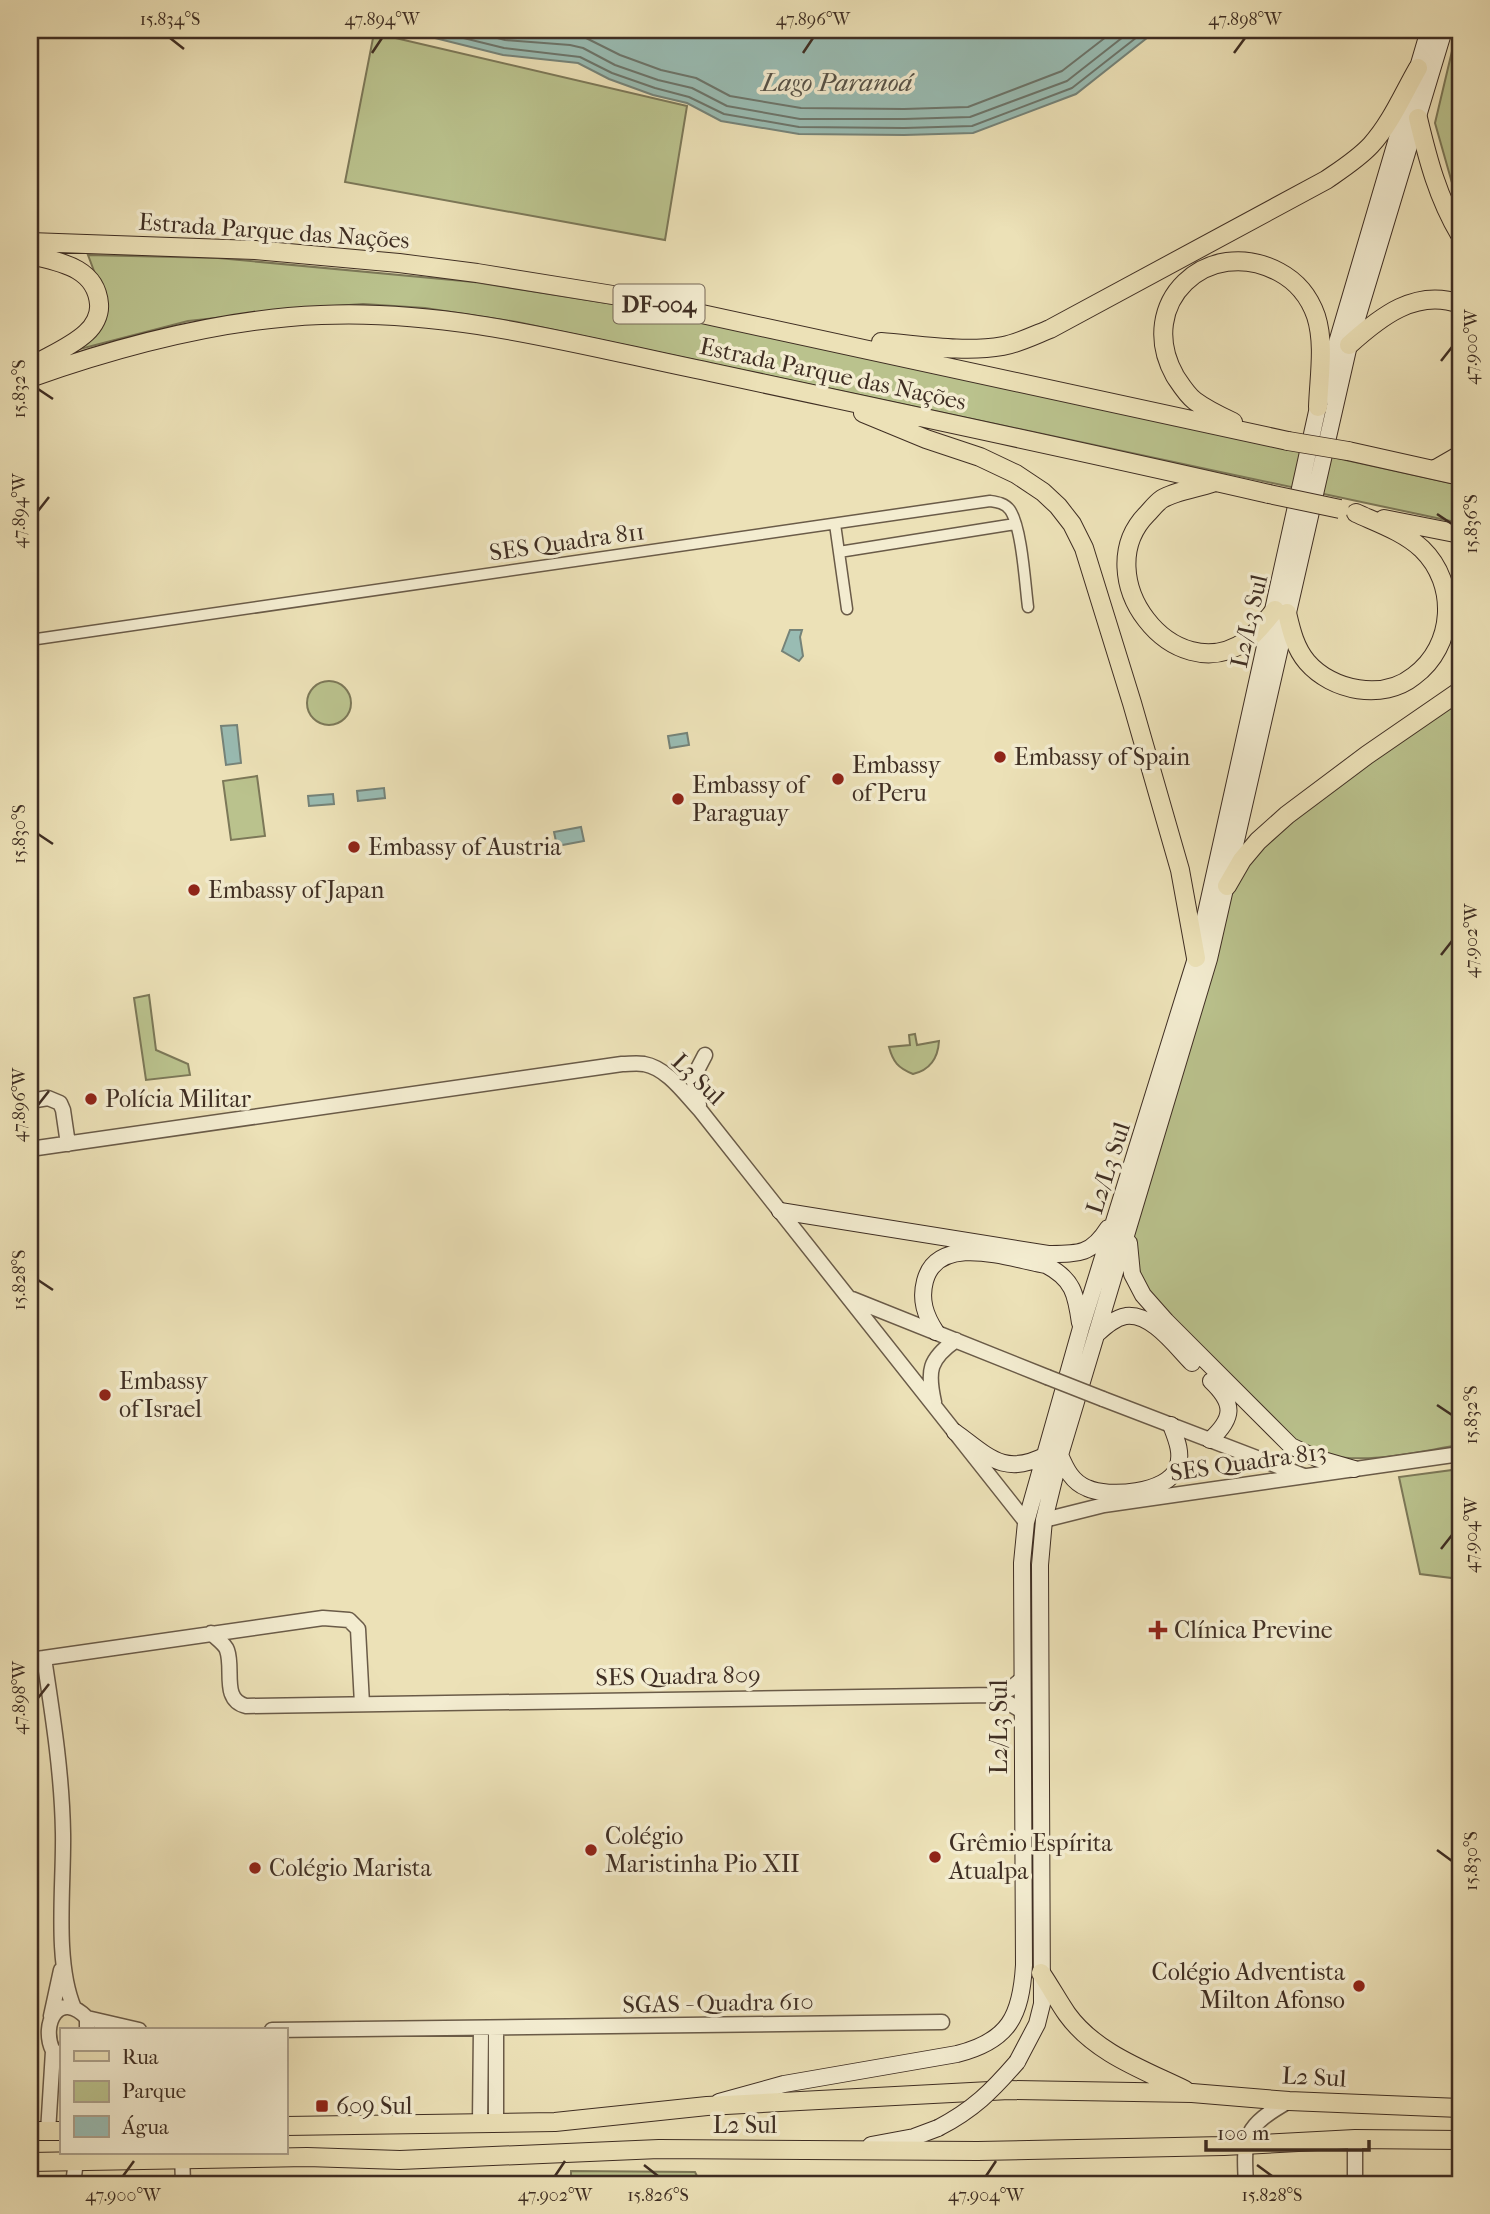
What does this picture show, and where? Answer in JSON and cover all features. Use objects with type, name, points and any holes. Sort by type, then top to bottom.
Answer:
[{"type":"main road","name":"L2/L3 Sul","points":[[707,2106],[784,2084],[980,2048],[996,2039],[1017,2009],[1023,1977],[1022,1563],[1026,1522],[1098,1333],[1209,959],[1227,887],[1318,407],[1429,30]]},
{"type":"main road","name":"L2/L3 Sul","points":[[834,2149],[886,2143],[938,2128],[965,2114],[989,2094],[1017,2062],[1037,2024],[1042,2004],[1040,1579],[1044,1520],[1053,1455],[1081,1328],[1196,958],[1349,345],[1444,30]]},
{"type":"main road","points":[[811,336],[971,348],[1003,346],[1050,329],[1342,169],[1370,146],[1383,129],[1418,68]]},
{"type":"main road","points":[[1418,118],[1440,198],[1460,235]]},
{"type":"main road","name":"Estrada Parque das Nações","points":[[30,242],[255,250],[399,263],[620,296],[1460,476]]},
{"type":"main road","points":[[30,255],[66,263],[82,271],[98,293],[99,308],[96,322],[86,333],[30,367]]},
{"type":"main road","points":[[1282,440],[1212,412],[1194,400],[1181,386],[1168,364],[1162,343],[1163,318],[1170,300],[1182,284],[1216,265],[1232,261],[1262,264],[1290,278],[1303,291],[1317,322],[1320,343],[1318,407]]},
{"type":"main road","points":[[1349,345],[1371,324],[1399,307],[1439,299],[1460,304]]},
{"type":"main road","name":"Estrada Parque das Nações","points":[[30,378],[121,348],[212,327],[263,320],[322,315],[388,316],[472,324],[835,399],[1460,534]]},
{"type":"main road","points":[[835,399],[876,419],[980,457],[1016,474],[1043,492],[1072,524],[1084,548],[1136,715],[1180,870],[1196,958]]},
{"type":"main road","points":[[1434,470],[1460,455]]},
{"type":"main road","points":[[1217,482],[1161,499],[1138,523],[1126,553],[1126,574],[1130,595],[1139,612],[1154,629],[1180,647],[1195,652],[1232,648],[1246,641],[1281,611],[1307,662],[1329,679],[1352,688],[1378,690],[1401,684],[1419,672],[1435,653],[1444,632],[1448,610],[1446,593],[1439,570],[1423,550],[1411,540],[1348,511]]},
{"type":"main road","points":[[1227,887],[1250,850],[1287,814],[1460,691]]},
{"type":"main road","points":[[780,1211],[1048,1254],[1073,1254],[1089,1250],[1118,1210]]},
{"type":"main road","points":[[1130,1224],[1128,1254],[1132,1274],[1143,1295],[1166,1321],[1291,1446],[1317,1458],[1354,1469]]},
{"type":"main road","points":[[936,1332],[923,1308],[922,1291],[935,1260],[946,1254],[961,1252],[1046,1265],[1058,1271],[1072,1287],[1081,1328]]},
{"type":"main road","points":[[1098,1333],[1116,1319],[1128,1316],[1142,1319],[1156,1328],[1224,1395],[1229,1406],[1228,1417],[1222,1429],[1210,1440]]},
{"type":"main road","points":[[955,1432],[984,1454],[1009,1465],[1021,1465],[1053,1455],[1074,1480],[1086,1488],[1113,1493],[1138,1490],[1171,1478],[1179,1459],[1171,1425]]},
{"type":"main road","points":[[1041,1973],[1068,2016],[1087,2036],[1113,2054],[1192,2093]]},
{"type":"main road","name":"L2 Sul","points":[[287,2126],[555,2122],[707,2106],[1009,2090],[1192,2093],[1289,2101],[1451,2108]]},
{"type":"main road","points":[[1451,2108],[1449,2115],[1453,2127],[1450,2134],[1452,2140]]},
{"type":"main road","points":[[307,2157],[302,2141],[309,2126]]},
{"type":"main road","name":"L2 Sul","points":[[30,2162],[183,2155],[400,2160],[659,2149],[991,2151],[1355,2139],[1452,2140]]},
{"type":"street","name":"SES Quadra 811","points":[[30,640],[990,501],[1003,503],[1010,509],[1014,524]]},
{"type":"street","points":[[835,524],[848,608]]},
{"type":"street","points":[[839,552],[1014,524],[1028,607]]},
{"type":"street","points":[[700,1110],[693,1078],[705,1055]]},
{"type":"street","name":"L3 Sul","points":[[30,1149],[622,1064],[642,1063],[652,1066],[669,1078],[700,1110],[1026,1522]]},
{"type":"street","points":[[30,1101],[48,1098],[60,1103],[68,1144]]},
{"type":"street","points":[[850,1299],[1305,1476]]},
{"type":"street","points":[[935,1407],[931,1386],[932,1364],[937,1354],[956,1340]]},
{"type":"street","name":"SES Quadra 813","points":[[1044,1520],[1104,1505],[1460,1454]]},
{"type":"street","points":[[122,2028],[87,2024],[74,2008],[67,1989],[63,1962],[60,1768],[37,1659],[211,1633],[341,1618],[352,1622],[358,1629],[362,1704]]},
{"type":"street","points":[[211,1633],[227,1649],[243,1629]]},
{"type":"street","name":"SES Quadra 809","points":[[227,1649],[233,1698],[239,1704],[254,1706],[995,1695],[1010,1689],[1022,1679]]},
{"type":"street","points":[[995,1695],[1022,1712]]},
{"type":"street","points":[[46,2131],[57,2053],[49,2040],[51,2016],[63,1962]]},
{"type":"street","points":[[51,2016],[60,2008],[74,2008]]},
{"type":"street","name":"SGAS - Quadra 610","points":[[287,2030],[942,2022]]},
{"type":"street","points":[[489,2122],[496,2028]]},
{"type":"street","points":[[481,2029],[489,2122]]},
{"type":"street","points":[[1246,2184],[1245,2144],[1258,2121],[1289,2101]]},
{"type":"street","points":[[1355,2139],[1355,2184]]},
{"type":"street","points":[[183,2155],[183,2184]]},
{"type":"street","points":[[73,2184],[76,2161]]},
{"type":"green space","points":[[1457,30],[1460,30],[1460,211],[1435,123]]},
{"type":"green space","points":[[374,33],[687,106],[665,240],[345,182]]},
{"type":"green space","points":[[88,255],[218,258],[474,282],[682,315],[1460,485],[1460,523],[517,322],[425,308],[363,304],[188,321],[57,355],[106,303]]},
{"type":"green space","points":[[329,681],[345,687],[351,703],[345,719],[329,725],[313,719],[307,703],[313,687]]},
{"type":"green space","points":[[1460,692],[1460,1445],[1376,1458],[1334,1456],[1296,1442],[1144,1294],[1130,1224],[1227,886],[1258,841]]},
{"type":"green space","points":[[257,776],[265,836],[231,840],[223,781]]},
{"type":"green space","points":[[149,995],[156,1050],[188,1064],[190,1075],[146,1080],[134,998]]},
{"type":"green space","points":[[915,1034],[917,1045],[939,1041],[932,1062],[924,1070],[913,1074],[897,1064],[889,1047],[910,1045],[909,1035]]},
{"type":"green space","points":[[1460,1469],[1460,1579],[1420,1574],[1399,1477]]},
{"type":"green space","points":[[571,2171],[695,2172],[701,2184],[571,2184]]},
{"type":"water","name":"Lago Paranoá","points":[[403,30],[1157,30],[1076,94],[973,133],[904,135],[799,134],[721,121],[687,103],[653,95],[609,79],[578,63],[503,55]]},
{"type":"water","points":[[790,630],[802,630],[800,637],[803,656],[799,661],[782,651]]},
{"type":"water","points":[[237,725],[241,763],[226,765],[221,726]]},
{"type":"water","points":[[687,733],[689,745],[670,748],[668,736]]},
{"type":"water","points":[[384,788],[385,798],[358,801],[357,791]]},
{"type":"water","points":[[333,794],[334,804],[309,806],[308,796]]},
{"type":"water","points":[[581,827],[584,841],[557,846],[554,832]]},
{"type":"place","name":"Embassy of Spain","points":[[1000,757]]},
{"type":"place","name":"Embassy of Peru","points":[[838,779]]},
{"type":"place","name":"Embassy of Paraguay","points":[[678,799]]},
{"type":"place","name":"Embassy of Austria","points":[[354,847]]},
{"type":"place","name":"Embassy of Japan","points":[[194,890]]},
{"type":"place","name":"Polícia Militar","points":[[91,1099]]},
{"type":"place","name":"Embassy of Israel","points":[[105,1395]]},
{"type":"place","name":"Clínica Previne","points":[[1158,1630]]},
{"type":"place","name":"Colégio Maristinha Pio XII","points":[[591,1850]]},
{"type":"place","name":"Grêmio Espírita Atualpa","points":[[935,1857]]},
{"type":"place","name":"Colégio Marista","points":[[255,1868]]},
{"type":"place","name":"Colégio Adventista Milton Afonso","points":[[1359,1986]]},
{"type":"place","name":"609 Sul","points":[[322,2106]]}]
